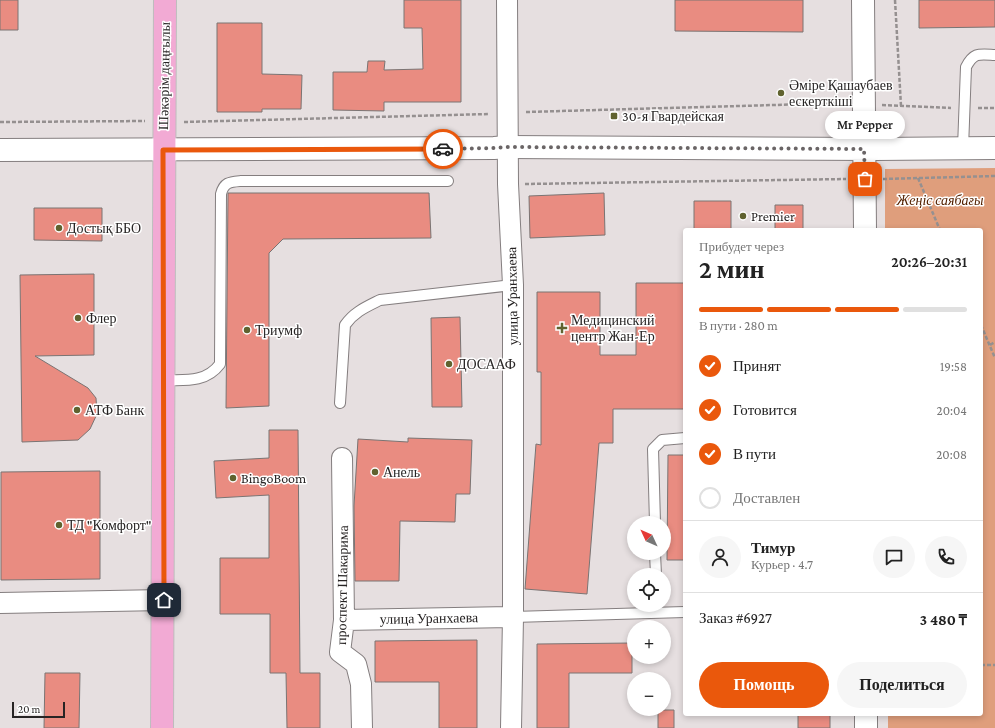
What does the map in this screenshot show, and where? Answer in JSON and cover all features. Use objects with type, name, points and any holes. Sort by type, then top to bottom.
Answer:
[{"type":"main road","name":"Шәкәрім даңғылы","points":[[162,728],[164,600],[163,150],[165,0]]},
{"type":"main road","points":[[863,0],[865,228]]},
{"type":"main road","points":[[0,150],[995,148]]},
{"type":"main road","points":[[866,716],[866,728]]},
{"type":"street","name":"улица Уранхаева","points":[[507,0],[501,148],[508,184],[513,285],[513,617],[511,728]]},
{"type":"street","name":"проспект Шакарима","points":[[342,458],[344,620],[340,652],[356,664],[361,684],[362,728]]},
{"type":"street","points":[[0,603],[164,600]]},
{"type":"street","name":"улица Уранхаева","points":[[344,620],[513,617]]},
{"type":"lane","points":[[963,148],[966,67],[972,58],[977,54],[995,55]]},
{"type":"lane","points":[[163,380],[201,379],[211,375],[220,364],[221,194],[223,187],[226,184],[248,181],[448,181]]},
{"type":"lane","points":[[340,403],[345,325],[352,316],[380,300],[513,285]]},
{"type":"lane","points":[[655,516],[653,448],[662,440],[683,438]]},
{"type":"lane","points":[[671,610],[683,612]]},
{"type":"lane","points":[[513,617],[627,611]]},
{"type":"path","points":[[895,0],[901,106]]},
{"type":"path","points":[[490,114],[501,148]]},
{"type":"path","points":[[508,184],[995,176]]},
{"type":"path","points":[[918,178],[939,228]]},
{"type":"path","points":[[983,330],[995,358]]},
{"type":"path","points":[[990,346],[995,342]]},
{"type":"path","points":[[983,665],[995,665]]},
{"type":"green space","name":"Жеңіс саябағы","points":[[995,168],[995,728],[888,728],[888,716],[983,716],[983,228],[885,228],[885,169]]},
{"type":"building","points":[[0,0],[18,0],[18,30],[0,30]]},
{"type":"building","points":[[404,0],[461,0],[461,102],[384,102],[384,111],[333,110],[333,72],[367,72],[368,61],[385,61],[384,70],[423,69],[422,28],[404,28]]},
{"type":"building","points":[[675,0],[803,0],[803,32],[675,31]]},
{"type":"building","points":[[919,0],[995,0],[995,27],[919,28]]},
{"type":"building","points":[[217,23],[262,23],[262,74],[302,75],[301,109],[262,109],[262,112],[217,112]]},
{"type":"building","name":"Триумф","points":[[228,193],[429,193],[431,238],[283,239],[269,253],[269,406],[226,408]]},
{"type":"building","points":[[604,193],[605,235],[530,238],[529,196]]},
{"type":"building","points":[[694,201],[731,201],[731,228],[694,228]]},
{"type":"building","points":[[775,205],[803,205],[803,228],[775,228]]},
{"type":"building","points":[[34,208],[102,208],[102,241],[34,240]]},
{"type":"building","points":[[94,274],[94,355],[35,356],[88,388],[96,398],[97,414],[90,429],[78,440],[22,442],[20,275]]},
{"type":"building","points":[[636,283],[683,283],[683,409],[613,409],[613,443],[599,443],[587,594],[525,589],[536,444],[541,445],[541,372],[537,372],[537,292],[600,292],[600,355],[636,355]]},
{"type":"building","points":[[460,317],[462,407],[432,407],[431,318]]},
{"type":"building","points":[[269,430],[298,430],[300,673],[320,673],[320,728],[287,728],[286,673],[270,673],[270,614],[220,614],[220,558],[269,558],[269,495],[216,498],[214,461],[269,458]]},
{"type":"building","points":[[408,438],[472,440],[470,494],[456,494],[455,522],[400,521],[399,581],[355,581],[354,506],[358,439],[408,442]]},
{"type":"building","points":[[668,455],[683,455],[683,560],[671,560],[671,516],[667,516]]},
{"type":"building","points":[[100,471],[100,579],[1,580],[1,472]]},
{"type":"building","points":[[477,640],[477,728],[439,728],[439,682],[375,682],[375,641]]},
{"type":"building","points":[[627,643],[627,664],[632,664],[632,672],[569,673],[569,728],[537,728],[537,644]]},
{"type":"building","points":[[45,673],[80,673],[79,728],[44,728]]},
{"type":"building","points":[[671,710],[674,710],[674,728],[658,728],[658,716],[671,716]]},
{"type":"building","points":[[798,716],[830,716],[830,728],[798,728]]},
{"type":"way so far","points":[[443,149],[508,147],[864,149],[865,179]]},
{"type":"place","name":"Әміре Қашаубаев ескерткіші","points":[[781,93]]},
{"type":"place","name":"30-я Гвардейская","points":[[614,116]]},
{"type":"place","name":"Mr Pepper","points":[[865,179]]},
{"type":"place","name":"Premier","points":[[743,216]]},
{"type":"place","name":"Достық ББО","points":[[59,228]]},
{"type":"place","name":"Флер","points":[[78,318]]},
{"type":"place","name":"Медицинский центр Жан-Ер","points":[[562,328]]},
{"type":"place","name":"Триумф","points":[[247,330]]},
{"type":"place","name":"ДОСААФ","points":[[449,364]]},
{"type":"place","name":"АТФ Банк","points":[[77,410]]},
{"type":"place","name":"Анель","points":[[375,472]]},
{"type":"place","name":"BingoBoom","points":[[233,478]]},
{"type":"place","name":"ТД \"Комфорт\"","points":[[59,525]]},
{"type":"route","points":[[164,600],[163,150],[443,149]]}]
